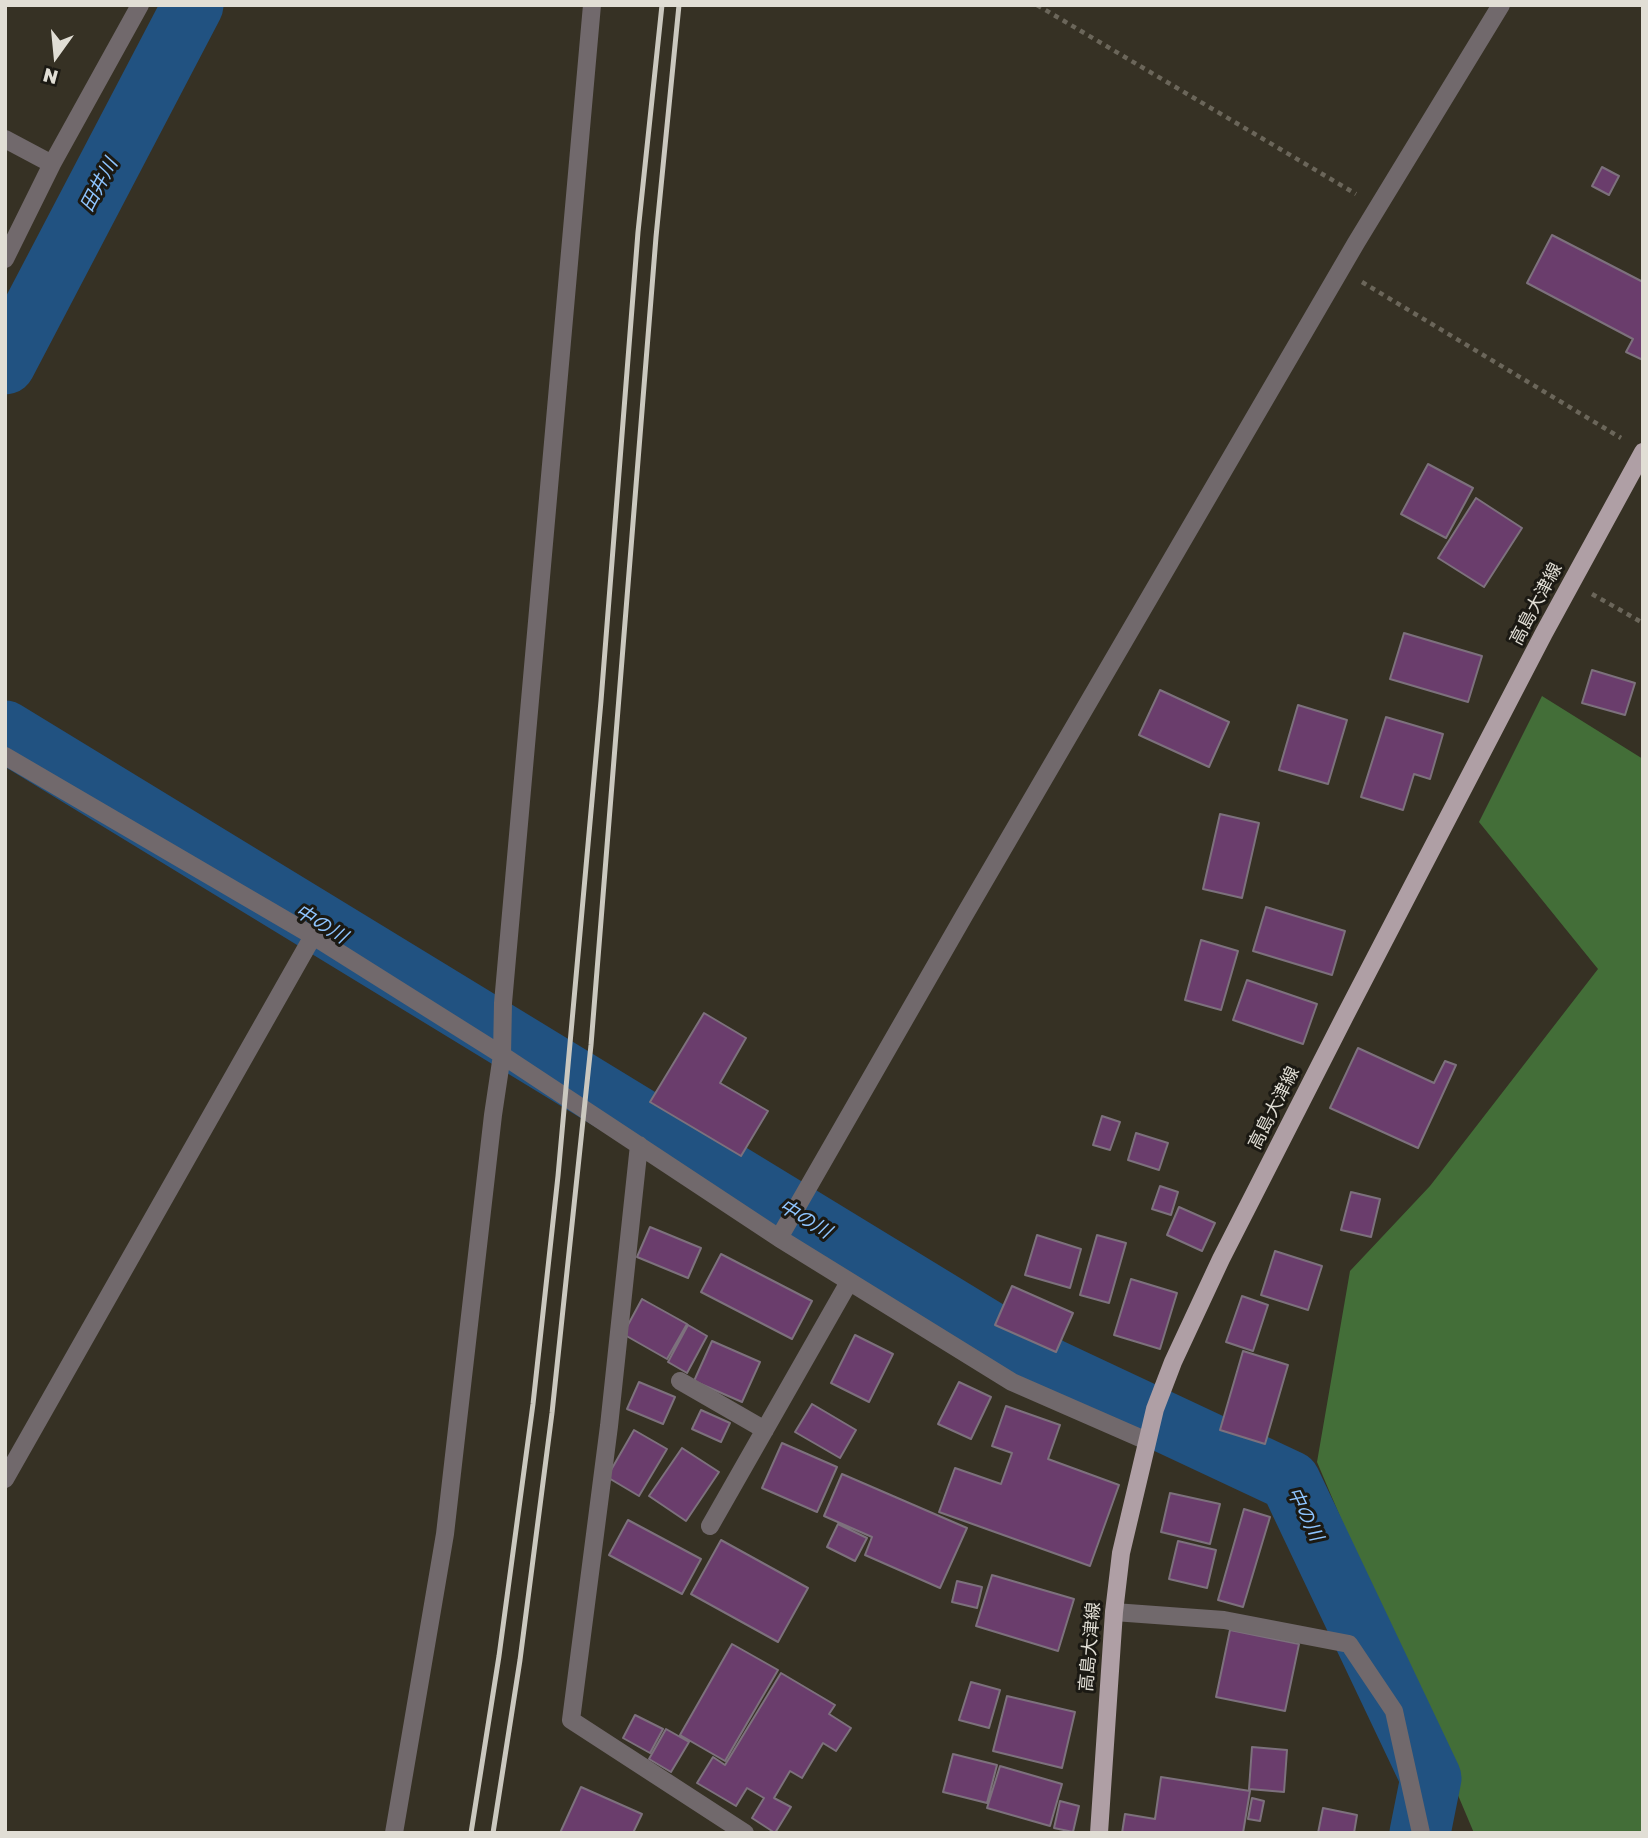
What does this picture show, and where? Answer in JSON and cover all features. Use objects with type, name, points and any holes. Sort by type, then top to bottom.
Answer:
[{"type":"main road","name":"高島大津線","points":[[1099,1833],[1114,1612],[1121,1553],[1147,1436],[1173,1362],[1221,1259],[1353,1000],[1572,583],[1637,448]]},
{"type":"street","points":[[5,259],[52,164],[140,5]]},
{"type":"street","points":[[394,1833],[445,1534],[502,1055],[503,1003],[592,5]]},
{"type":"street","points":[[779,1238],[1341,269],[1501,5]]},
{"type":"street","points":[[5,139],[52,164]]},
{"type":"street","points":[[5,756],[313,936],[502,1055],[779,1238],[1012,1382],[1147,1436]]},
{"type":"street","points":[[5,1479],[13,1448],[313,936]]},
{"type":"street","points":[[639,1145],[609,1426],[571,1720],[745,1833]]},
{"type":"street","points":[[710,1526],[849,1282]]},
{"type":"street","points":[[680,1381],[765,1430]]},
{"type":"street","points":[[1114,1612],[1224,1620],[1349,1644],[1394,1711],[1421,1833]]},
{"type":"path","points":[[1037,5],[1378,206]]},
{"type":"path","points":[[1341,269],[1637,448]]},
{"type":"path","points":[[1572,583],[1643,623]]},
{"type":"green space","points":[[1542,696],[1643,759],[1643,1833],[1474,1833],[1317,1462],[1350,1271],[1430,1186],[1598,969],[1479,822]]},
{"type":"building","points":[[1602,167],[1619,176],[1609,195],[1592,186]]},
{"type":"building","points":[[1552,235],[1643,282],[1643,360],[1626,352],[1633,339],[1527,283]]},
{"type":"building","points":[[1428,464],[1473,488],[1446,538],[1401,514]]},
{"type":"building","points":[[1476,498],[1522,528],[1484,587],[1438,558]]},
{"type":"building","points":[[1404,633],[1482,656],[1468,702],[1390,679]]},
{"type":"building","points":[[1592,670],[1635,683],[1625,715],[1582,703]]},
{"type":"building","points":[[1160,690],[1229,722],[1209,767],[1139,735]]},
{"type":"building","points":[[1298,705],[1347,720],[1328,784],[1279,770]]},
{"type":"building","points":[[1386,717],[1443,734],[1430,779],[1414,774],[1403,810],[1361,797]]},
{"type":"building","points":[[1220,814],[1259,823],[1242,898],[1203,889]]},
{"type":"building","points":[[1266,907],[1345,931],[1332,975],[1253,951]]},
{"type":"building","points":[[1201,940],[1238,951],[1221,1010],[1185,1000]]},
{"type":"building","points":[[1247,980],[1317,1004],[1303,1044],[1233,1020]]},
{"type":"building","points":[[704,1013],[746,1038],[720,1083],[768,1111],[741,1156],[650,1102]]},
{"type":"building","points":[[1358,1048],[1434,1083],[1445,1061],[1456,1065],[1418,1148],[1330,1108]]},
{"type":"building","points":[[1102,1116],[1120,1122],[1110,1150],[1093,1145]]},
{"type":"building","points":[[1136,1133],[1168,1143],[1159,1170],[1128,1160]]},
{"type":"building","points":[[1160,1186],[1178,1192],[1171,1215],[1152,1209]]},
{"type":"building","points":[[1351,1192],[1380,1199],[1371,1237],[1341,1230]]},
{"type":"building","points":[[1179,1207],[1215,1223],[1202,1251],[1167,1235]]},
{"type":"building","points":[[650,1227],[701,1248],[688,1278],[637,1257]]},
{"type":"building","points":[[1037,1235],[1081,1249],[1070,1288],[1025,1275]]},
{"type":"building","points":[[1097,1235],[1126,1243],[1109,1303],[1080,1295]]},
{"type":"building","points":[[1275,1251],[1322,1266],[1308,1310],[1261,1295]]},
{"type":"building","points":[[721,1254],[812,1301],[792,1339],[701,1292]]},
{"type":"building","points":[[1131,1279],[1177,1293],[1160,1349],[1114,1335]]},
{"type":"building","points":[[1012,1286],[1073,1313],[1056,1352],[995,1325]]},
{"type":"building","points":[[1242,1296],[1268,1305],[1253,1351],[1226,1342]]},
{"type":"building","points":[[642,1299],[687,1324],[667,1359],[623,1334]]},
{"type":"building","points":[[688,1325],[707,1336],[687,1373],[668,1362]]},
{"type":"building","points":[[855,1335],[893,1354],[869,1402],[831,1383]]},
{"type":"building","points":[[712,1341],[760,1362],[742,1402],[694,1381]]},
{"type":"building","points":[[1243,1351],[1288,1365],[1265,1444],[1220,1430]]},
{"type":"building","points":[[639,1382],[675,1397],[663,1424],[627,1409]]},
{"type":"building","points":[[959,1382],[991,1397],[971,1439],[938,1424]]},
{"type":"building","points":[[812,1404],[856,1430],[840,1458],[795,1432]]},
{"type":"building","points":[[1006,1406],[1060,1425],[1048,1459],[1119,1485],[1090,1566],[939,1512],[955,1468],[1001,1484],[1012,1453],[992,1446]]},
{"type":"building","points":[[701,1410],[730,1423],[721,1442],[692,1429]]},
{"type":"building","points":[[634,1430],[667,1449],[639,1496],[607,1477]]},
{"type":"building","points":[[782,1443],[837,1467],[817,1512],[762,1488]]},
{"type":"building","points":[[682,1448],[719,1472],[686,1521],[649,1496]]},
{"type":"building","points":[[842,1474],[967,1528],[940,1588],[865,1555],[872,1537],[824,1516]]},
{"type":"building","points":[[1170,1493],[1220,1504],[1210,1544],[1161,1532]]},
{"type":"building","points":[[1244,1509],[1270,1517],[1243,1607],[1218,1600]]},
{"type":"building","points":[[628,1520],[701,1559],[682,1594],[609,1555]]},
{"type":"building","points":[[838,1524],[867,1538],[855,1561],[827,1547]]},
{"type":"building","points":[[721,1540],[808,1588],[778,1642],[691,1594]]},
{"type":"building","points":[[1178,1541],[1216,1550],[1207,1588],[1169,1579]]},
{"type":"building","points":[[992,1575],[1074,1599],[1058,1651],[976,1626]]},
{"type":"building","points":[[957,1581],[982,1587],[977,1608],[952,1602]]},
{"type":"building","points":[[1230,1630],[1299,1644],[1285,1711],[1216,1697]]},
{"type":"building","points":[[732,1644],[778,1670],[725,1761],[680,1735]]},
{"type":"building","points":[[781,1673],[835,1705],[829,1714],[851,1728],[836,1751],[823,1743],[802,1778],[790,1771],[774,1798],[791,1807],[775,1833],[752,1818],[764,1798],[747,1788],[736,1806],[697,1783],[713,1757],[725,1765]]},
{"type":"building","points":[[971,1682],[1000,1690],[989,1728],[959,1720]]},
{"type":"building","points":[[1007,1696],[1075,1712],[1062,1768],[993,1751]]},
{"type":"building","points":[[635,1715],[663,1729],[650,1753],[623,1738]]},
{"type":"building","points":[[666,1729],[689,1742],[671,1772],[649,1759]]},
{"type":"building","points":[[1252,1747],[1287,1750],[1284,1792],[1249,1789]]},
{"type":"building","points":[[953,1754],[997,1765],[987,1803],[943,1792]]},
{"type":"building","points":[[1000,1766],[1062,1784],[1050,1826],[987,1808]]},
{"type":"building","points":[[1161,1777],[1250,1791],[1243,1833],[1122,1833],[1125,1814],[1155,1819]]},
{"type":"building","points":[[581,1787],[642,1814],[633,1833],[560,1833]]},
{"type":"building","points":[[1252,1798],[1264,1801],[1260,1821],[1248,1819]]},
{"type":"building","points":[[1060,1801],[1079,1806],[1073,1832],[1054,1828]]},
{"type":"building","points":[[1323,1808],[1357,1815],[1354,1833],[1318,1833]]},
{"type":"waterway","name":"田井川","points":[[5,364],[193,5]]},
{"type":"waterway","name":"中の川","points":[[5,731],[1049,1368],[1290,1481],[1431,1778],[1420,1833]]},
{"type":"railway","points":[[471,1833],[499,1656],[533,1404],[558,1176],[601,701],[638,232],[662,5]]},
{"type":"railway","points":[[493,1833],[520,1660],[552,1413],[591,1045],[656,237],[679,5]]}]
